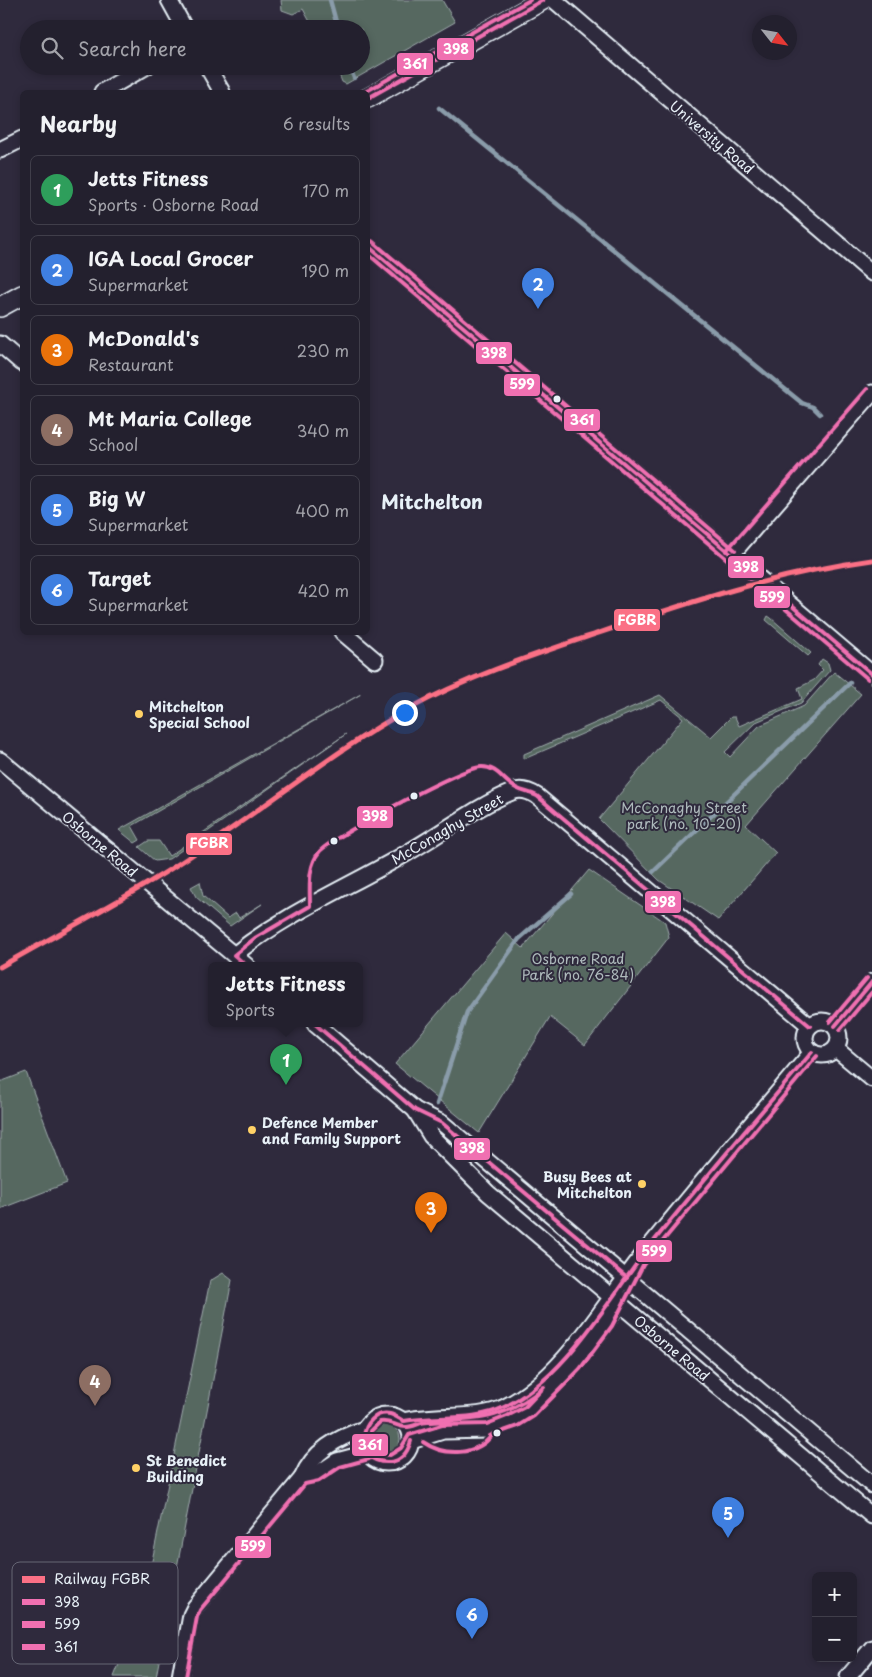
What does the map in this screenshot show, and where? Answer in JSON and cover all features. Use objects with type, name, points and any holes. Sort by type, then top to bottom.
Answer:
[{"type":"main road","points":[[370,97],[544,0]]},
{"type":"main road","points":[[0,308],[20,296]]},
{"type":"street","points":[[169,0],[181,20]]},
{"type":"street","name":"University Road","points":[[554,0],[872,273]]},
{"type":"street","points":[[105,90],[131,75]]},
{"type":"street","points":[[212,75],[221,90]]},
{"type":"street","points":[[0,150],[20,140]]},
{"type":"street","points":[[370,248],[872,674]]},
{"type":"street","points":[[0,344],[20,361]]},
{"type":"street","points":[[731,554],[872,393]]},
{"type":"street","points":[[346,635],[375,660]]},
{"type":"street","name":"Osborne Road","points":[[0,760],[242,962]]},
{"type":"street","name":"McConaghy Street","points":[[234,955],[282,921],[406,854],[495,801],[513,792],[526,790],[537,796],[810,1026]]},
{"type":"street","points":[[835,1026],[872,982]]},
{"type":"street","points":[[820,1021],[828,1022],[835,1026],[840,1039],[836,1049],[825,1056],[812,1052],[805,1042],[806,1033],[810,1026],[820,1021]]},
{"type":"street","name":"Osborne Road","points":[[318,1027],[415,1110],[442,1123],[872,1485]]},
{"type":"street","points":[[836,1049],[872,1079]]},
{"type":"street","points":[[411,1442],[443,1431],[488,1430],[510,1422],[529,1412],[599,1334],[627,1278],[690,1198],[812,1052]]},
{"type":"street","name":"Osborne Road","points":[[415,1110],[431,1136],[488,1193],[872,1516]]},
{"type":"street","points":[[404,1421],[424,1416],[480,1414],[506,1407],[546,1377],[615,1300]]},
{"type":"street","points":[[180,1677],[195,1606],[302,1478],[308,1464],[320,1451],[344,1437],[364,1429],[374,1418],[381,1415],[394,1416],[404,1421],[411,1434],[411,1442],[405,1454],[393,1462],[379,1462],[367,1453],[364,1446],[364,1429]]},
{"type":"street","points":[[302,1478],[316,1475],[337,1462],[367,1453]]},
{"type":"street","points":[[848,1677],[872,1648]]},
{"type":"green space","points":[[281,0],[442,0],[455,22],[370,70],[370,20],[309,20],[303,9],[293,14],[282,10]]},
{"type":"green space","points":[[339,75],[362,75],[346,84],[342,82]]},
{"type":"green space","points":[[768,616],[811,653],[808,656],[766,620]]},
{"type":"green space","name":"McConaghy Street park (no. 10-20)","points":[[822,659],[828,663],[830,670],[801,703],[756,722],[725,752],[730,757],[759,726],[804,706],[834,672],[861,694],[746,825],[776,853],[718,920],[659,880],[599,819],[683,718],[661,700],[524,759],[524,754],[660,695],[711,737],[731,717],[735,717],[739,726],[802,699],[798,688],[814,680],[823,670],[818,665]]},
{"type":"green space","points":[[361,694],[132,826],[140,840],[135,843],[119,830]]},
{"type":"green space","points":[[346,734],[169,859],[155,861],[139,847],[148,841],[159,841],[169,856]]},
{"type":"green space","name":"Osborne Road Park (no. 76-84)","points":[[589,870],[665,922],[669,937],[585,1045],[550,1017],[479,1133],[395,1064],[506,933],[523,948]]},
{"type":"green space","points":[[200,882],[203,896],[228,918],[236,913],[239,918],[262,904],[230,926],[196,897],[191,887]]},
{"type":"green space","points":[[26,1072],[67,1183],[0,1209],[0,1082]]},
{"type":"green space","points":[[223,1273],[232,1280],[178,1562],[152,1562],[210,1281]]},
{"type":"green space","points":[[386,1425],[396,1429],[400,1439],[396,1449],[386,1453],[376,1449],[372,1439],[376,1429]]},
{"type":"green space","points":[[119,1664],[158,1664],[156,1677],[114,1677]]},
{"type":"waterway","points":[[330,0],[336,20]]},
{"type":"waterway","points":[[439,108],[802,403],[813,407],[820,414]]},
{"type":"waterway","points":[[653,872],[850,683]]},
{"type":"waterway","points":[[437,1104],[467,1012],[519,939],[571,894]]},
{"type":"rail line","name":"FGBR","points":[[0,967],[150,882],[355,742],[409,709],[455,686],[526,658],[700,600],[802,573],[872,560]]},
{"type":"transit line","name":"361","points":[[369,90],[530,0]]},
{"type":"transit line","name":"398","points":[[370,97],[543,0]]},
{"type":"transit line","name":"361","points":[[372,241],[735,550]]},
{"type":"transit line","name":"398","points":[[370,248],[872,674]]},
{"type":"transit line","name":"599","points":[[370,256],[868,679]]},
{"type":"transit line","name":"361","points":[[726,551],[867,389]]},
{"type":"transit line","name":"398","points":[[242,962],[234,955],[255,938],[310,906],[311,870],[313,863],[320,851],[330,843],[398,804],[449,778],[469,770],[487,767],[516,788],[537,796],[810,1026]]},
{"type":"transit line","name":"361","points":[[830,1022],[867,978]]},
{"type":"transit line","name":"398","points":[[835,1026],[872,982]]},
{"type":"transit line","name":"599","points":[[840,1030],[872,992]]},
{"type":"transit line","name":"398","points":[[318,1027],[415,1110],[442,1123],[627,1278]]},
{"type":"transit line","name":"398","points":[[404,1421],[480,1415],[492,1412],[527,1394],[547,1377],[585,1335],[670,1221],[812,1052]]},
{"type":"transit line","name":"599","points":[[490,1436],[518,1426],[534,1416],[580,1369],[612,1326],[643,1265],[817,1056]]},
{"type":"transit line","name":"361","points":[[544,1387],[525,1407],[487,1424],[442,1425],[409,1435],[401,1448],[390,1455],[377,1454],[370,1445],[371,1431],[380,1422],[406,1427],[425,1422],[476,1419],[503,1412],[516,1406],[544,1387]]},
{"type":"transit line","name":"398","points":[[404,1421],[390,1414],[380,1414],[372,1419],[366,1427],[364,1447],[369,1455],[377,1461],[390,1462],[398,1460],[404,1455],[411,1441]]},
{"type":"transit line","name":"599","points":[[423,1442],[441,1450],[460,1452],[478,1447],[493,1434]]},
{"type":"transit line","name":"599","points":[[186,1677],[197,1617],[200,1610],[305,1484],[319,1481],[340,1467],[369,1459]]},
{"type":"place","name":"IGA Local Grocer","points":[[538,309]]},
{"type":"place","name":"Mitchelton Special School","points":[[139,714]]},
{"type":"place","name":"Jetts Fitness","points":[[286,1085]]},
{"type":"place","name":"Defence Member and Family Support","points":[[252,1130]]},
{"type":"place","name":"Busy Bees at Mitchelton","points":[[642,1184]]},
{"type":"place","name":"McDonald's","points":[[431,1233]]},
{"type":"place","name":"Mt Maria College","points":[[95,1406]]},
{"type":"place","name":"St Benedict Building","points":[[136,1468]]},
{"type":"place","name":"Big W","points":[[728,1538]]},
{"type":"place","name":"Target","points":[[472,1639]]},
{"type":"district","name":"Mitchelton","points":[[432,501]]}]
